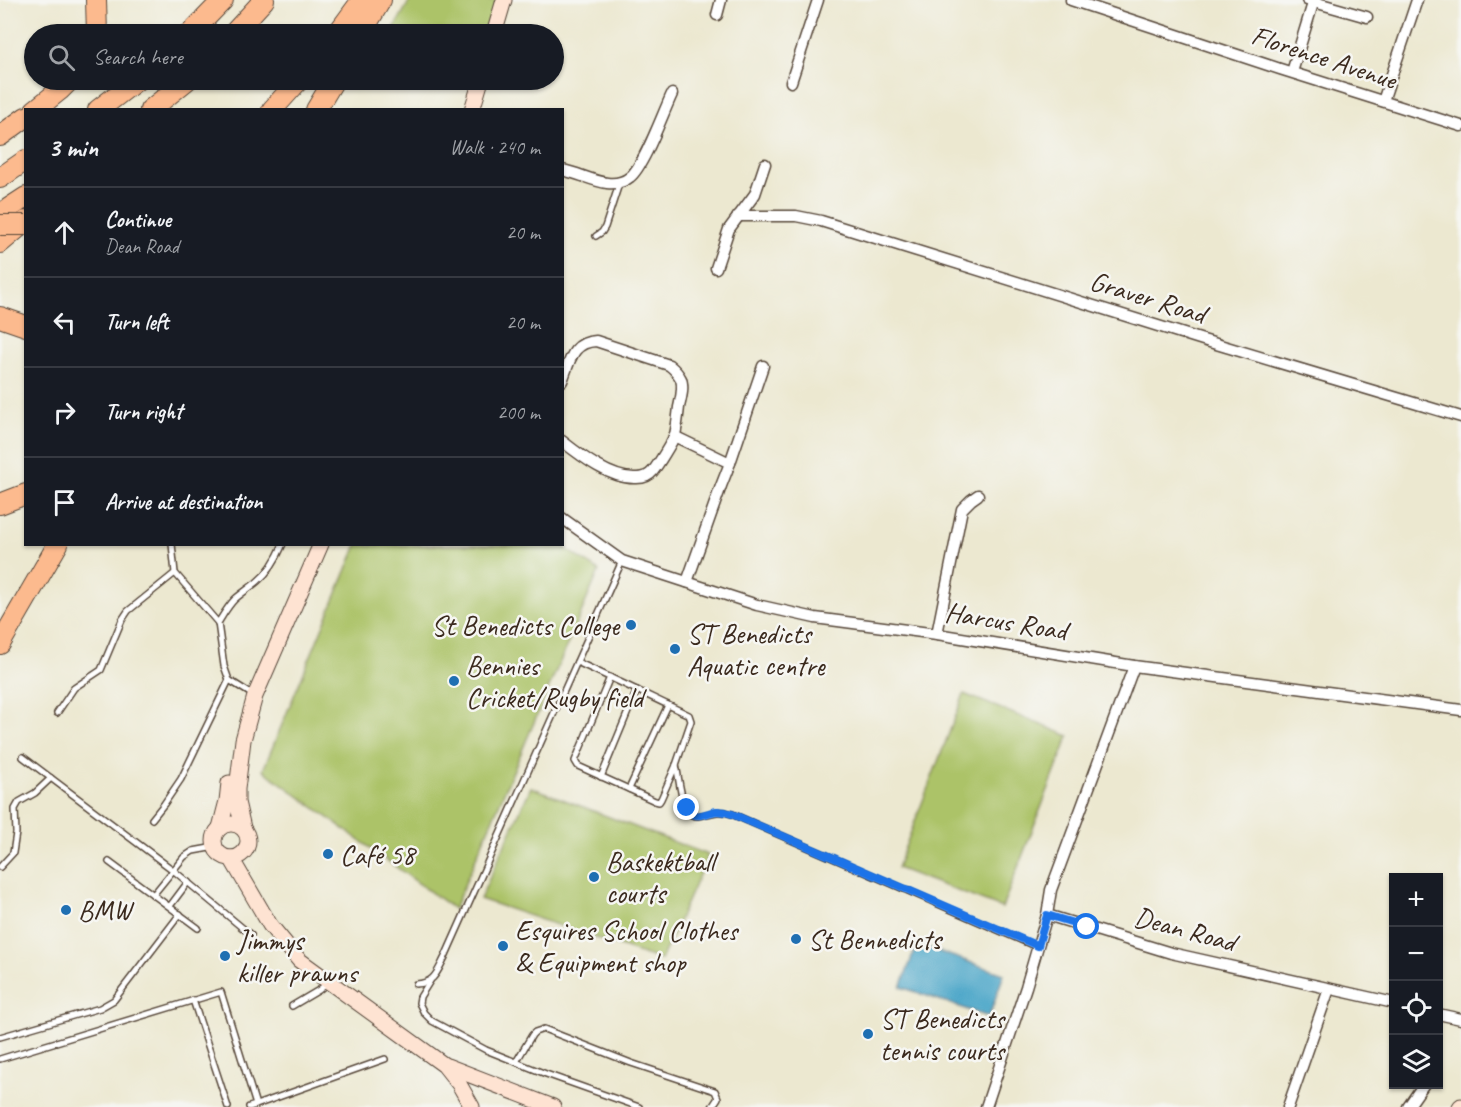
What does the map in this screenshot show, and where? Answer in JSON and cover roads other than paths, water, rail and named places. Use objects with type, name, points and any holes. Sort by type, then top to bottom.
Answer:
[{"type":"highway","points":[[96,0],[97,24]]},
{"type":"highway","points":[[200,24],[223,0]]},
{"type":"highway","points":[[242,24],[264,0]]},
{"type":"highway","points":[[344,24],[362,0]]},
{"type":"highway","points":[[367,24],[381,0]]},
{"type":"highway","points":[[38,108],[60,90]]},
{"type":"highway","points":[[101,108],[124,90]]},
{"type":"highway","points":[[152,108],[175,90]]},
{"type":"highway","points":[[274,108],[290,90]]},
{"type":"highway","points":[[317,108],[328,90]]},
{"type":"highway","points":[[0,136],[24,118]]},
{"type":"highway","points":[[0,178],[24,161]]},
{"type":"highway","points":[[0,214],[24,198]]},
{"type":"highway","points":[[0,225],[24,223]]},
{"type":"highway","points":[[0,243],[24,225]]},
{"type":"highway","points":[[0,317],[24,325]]},
{"type":"highway","points":[[0,504],[24,495]]},
{"type":"highway","points":[[0,644],[57,546]]},
{"type":"main road","points":[[497,24],[504,0]]},
{"type":"main road","points":[[473,108],[478,90]]},
{"type":"main road","points":[[253,897],[247,868],[248,837],[243,828],[237,802],[243,740],[255,696],[320,546]]},
{"type":"main road","points":[[243,740],[232,767],[220,828],[214,837],[215,847],[222,856],[231,858],[238,856],[246,848]]},
{"type":"main road","points":[[220,828],[229,824],[243,828]]},
{"type":"main road","points":[[231,858],[270,926],[300,960],[444,1065],[553,1107]]},
{"type":"main road","points":[[444,1065],[459,1084],[472,1107]]},
{"type":"street","points":[[717,15],[721,0]]},
{"type":"street","points":[[790,82],[818,0]]},
{"type":"street","name":"Florence Avenue","points":[[1071,0],[1461,126]]},
{"type":"street","points":[[1383,101],[1418,0]]},
{"type":"street","points":[[1292,72],[1311,1],[1367,17]]},
{"type":"street","points":[[565,170],[607,183],[629,178],[645,154],[672,94]]},
{"type":"street","points":[[716,268],[729,229],[755,194],[765,164]]},
{"type":"street","name":"Graver Road","points":[[738,216],[796,216],[821,221],[1203,340],[1461,417]]},
{"type":"street","points":[[564,376],[576,348],[596,341],[669,365],[680,376],[682,383],[674,436],[654,471],[648,475],[639,478],[618,475],[583,458],[564,443]]},
{"type":"street","points":[[687,582],[763,366]]},
{"type":"street","points":[[674,436],[730,463]]},
{"type":"street","points":[[937,634],[962,509],[978,495]]},
{"type":"street","name":"Harcus Road","points":[[564,519],[622,561],[757,605],[799,615],[937,634],[1134,666],[1461,710]]},
{"type":"street","points":[[986,1107],[1026,987],[1047,915],[1051,890],[1134,666]]},
{"type":"street","name":"Dean Road","points":[[1047,915],[1171,953],[1389,1003]]},
{"type":"street","points":[[1288,1107],[1329,989]]},
{"type":"street","points":[[1443,1015],[1461,1019]]},
{"type":"street","points":[[1408,1107],[1421,1089]]},
{"type":"lane","points":[[596,236],[605,227],[619,182]]},
{"type":"lane","points":[[172,546],[175,573],[218,623],[224,666],[229,680],[255,696]]},
{"type":"lane","points":[[218,623],[235,600],[269,570],[282,546]]},
{"type":"lane","points":[[622,561],[446,957],[420,997],[419,1003],[424,1013],[432,1021],[486,1050],[639,1107]]},
{"type":"lane","points":[[57,713],[74,688],[102,670],[122,620],[128,611],[175,573]]},
{"type":"lane","points":[[577,662],[610,677],[668,705],[689,714],[691,718],[676,765],[659,801],[601,777],[578,766],[575,761],[610,677]]},
{"type":"lane","points":[[152,819],[182,779],[229,680]]},
{"type":"lane","points":[[601,777],[637,690]]},
{"type":"lane","points":[[629,789],[668,705]]},
{"type":"lane","points":[[23,757],[173,870],[251,935]]},
{"type":"lane","points":[[676,765],[685,804],[692,815],[722,811],[732,814],[1038,946]]},
{"type":"lane","points":[[0,867],[13,853],[16,833],[15,809],[19,802],[35,794],[51,778]]},
{"type":"lane","points":[[153,894],[184,857],[193,851],[215,847]]},
{"type":"lane","points":[[109,862],[198,928]]},
{"type":"lane","points":[[170,906],[188,882]]},
{"type":"lane","points":[[0,1036],[109,1004],[180,914]]},
{"type":"lane","points":[[416,984],[430,981]]},
{"type":"lane","points":[[292,1006],[330,982]]},
{"type":"lane","points":[[0,1059],[222,992],[253,1106],[385,1059]]},
{"type":"lane","points":[[193,1000],[228,1107]]},
{"type":"lane","points":[[516,1062],[532,1035],[544,1029],[631,1063],[715,1091],[718,1098],[712,1107]]},
{"type":"water","points":[[917,944],[1004,974],[989,1017],[901,987]]},
{"type":"place","name":"St Benedicts College","points":[[631,625]]},
{"type":"place","name":"ST Benedicts Aquatic centre","points":[[675,649]]},
{"type":"place","name":"Bennies Cricket/Rugby field","points":[[454,681]]},
{"type":"place","name":"Café 58","points":[[328,854]]},
{"type":"place","name":"Baskektball courts","points":[[594,877]]},
{"type":"place","name":"BMW","points":[[66,910]]},
{"type":"place","name":"St Bennedicts","points":[[796,939]]},
{"type":"place","name":"Esquires School Clothes & Equipment shop","points":[[503,946]]},
{"type":"place","name":"Jimmys killer prawns","points":[[225,956]]},
{"type":"place","name":"ST Benedicts tennis courts","points":[[868,1034]]}]
